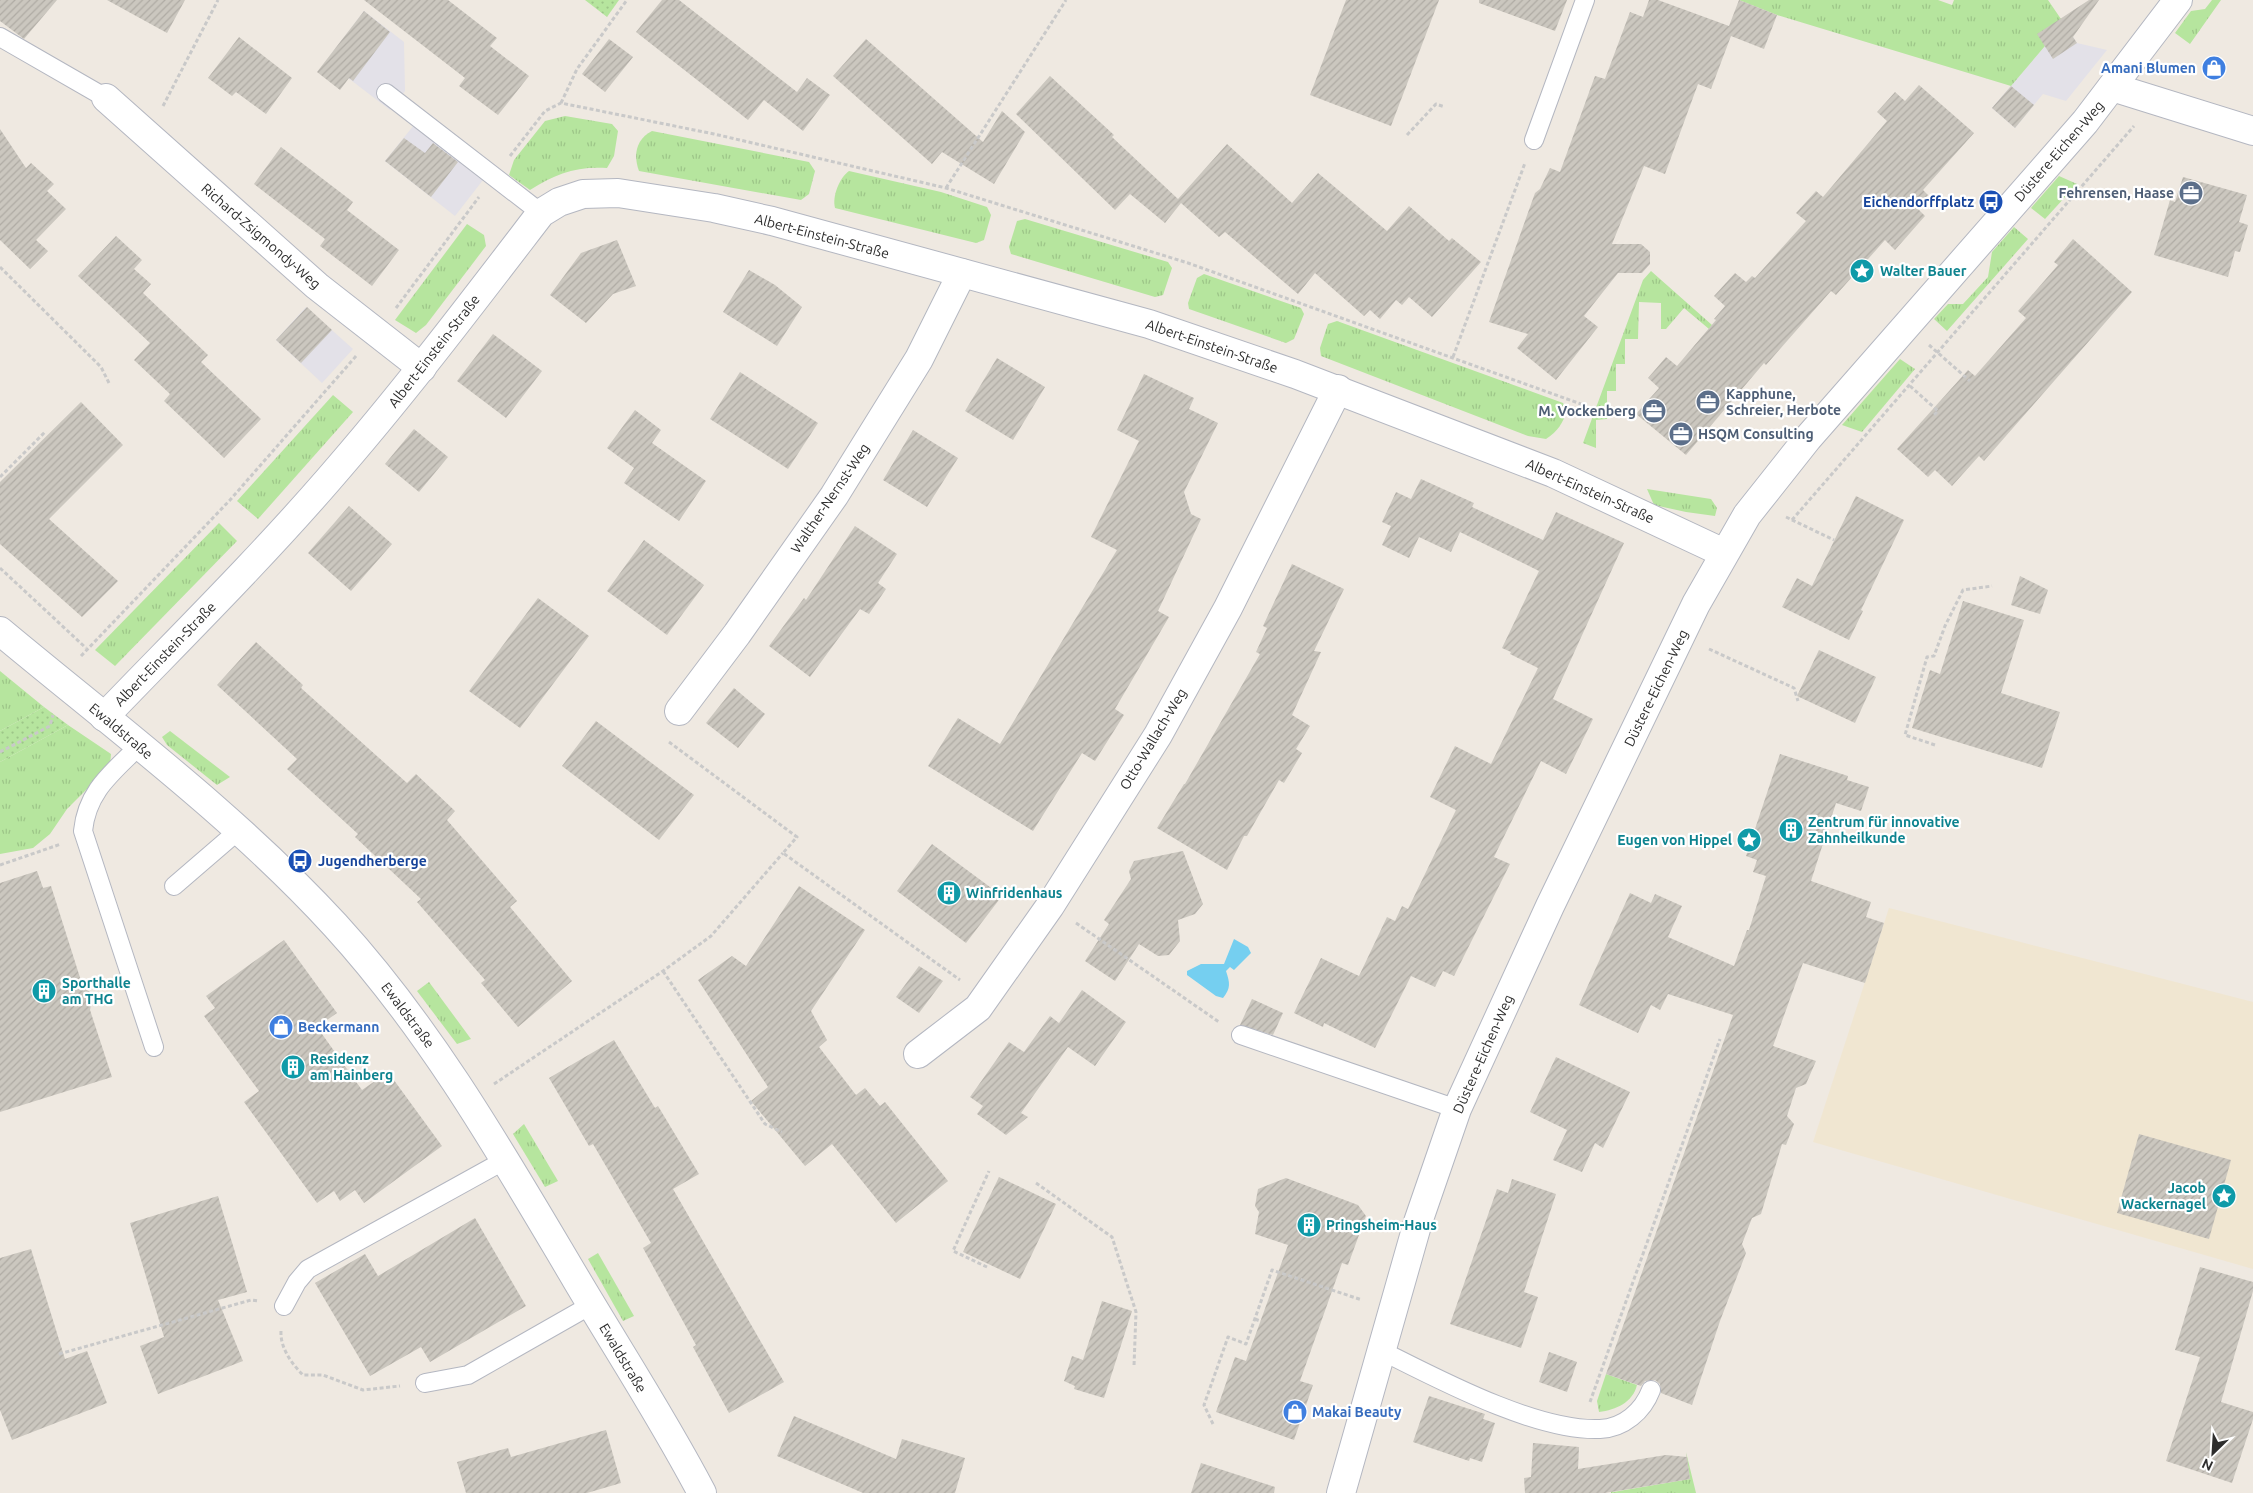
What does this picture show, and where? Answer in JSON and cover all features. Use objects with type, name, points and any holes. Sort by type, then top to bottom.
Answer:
[{"type":"street","name":"Düstere-Eichen-Weg","points":[[1341,1493],[1423,1205],[1457,1109],[1550,906],[1681,636],[1724,553],[1757,502],[1808,438],[2085,122],[2178,0]]},
{"type":"street","points":[[2112,87],[2155,102],[2253,131]]},
{"type":"street","name":"Richard-Zsigmondy-Weg","points":[[106,98],[317,286],[422,368]]},
{"type":"street","name":"Albert-Einstein-Straße","points":[[104,717],[272,543],[422,368],[541,214],[559,202],[583,194],[618,193],[714,208],[1149,324],[1338,389],[1589,488],[1724,553]]},
{"type":"street","name":"Walther-Nernst-Weg","points":[[679,711],[737,634],[834,496],[919,359],[962,273]]},
{"type":"street","name":"Otto-Wallach-Weg","points":[[918,1054],[978,1008],[1050,906],[1158,735],[1228,608],[1338,389]]},
{"type":"street","name":"Ewaldstraße","points":[[0,631],[239,830],[281,869],[336,926],[413,1019],[471,1103],[702,1493]]},
{"type":"lane","points":[[1534,140],[1585,0]]},
{"type":"lane","points":[[0,37],[106,98]]},
{"type":"lane","points":[[386,93],[541,214]]},
{"type":"lane","points":[[139,746],[105,780],[89,802],[83,831],[154,1047]]},
{"type":"lane","points":[[174,886],[239,830]]},
{"type":"lane","points":[[1241,1035],[1457,1109]]},
{"type":"lane","points":[[284,1306],[297,1282],[308,1269],[505,1160]]},
{"type":"lane","points":[[425,1383],[468,1375],[591,1305]]},
{"type":"lane","points":[[1382,1351],[1446,1383],[1498,1404],[1547,1421],[1581,1429],[1602,1429],[1622,1423],[1643,1407],[1651,1390]]},
{"type":"path","points":[[147,135],[218,0]]},
{"type":"path","points":[[560,104],[576,69],[627,0]]},
{"type":"path","points":[[946,188],[1066,0]]},
{"type":"path","points":[[1792,520],[1939,354],[2155,102]]},
{"type":"path","points":[[0,752],[50,726],[62,683],[86,648],[230,500],[377,333],[545,111],[560,104],[714,134],[946,188],[1188,263],[1580,404]]},
{"type":"path","points":[[1407,135],[1436,104],[1445,106]]},
{"type":"path","points":[[1452,357],[1534,140]]},
{"type":"path","points":[[0,267],[101,367],[110,384]]},
{"type":"path","points":[[1907,325],[1970,381]]},
{"type":"path","points":[[1910,386],[1938,410],[1934,415]]},
{"type":"path","points":[[0,477],[46,431]]},
{"type":"path","points":[[1757,502],[1834,540]]},
{"type":"path","points":[[0,568],[86,648]]},
{"type":"path","points":[[1936,745],[1905,735],[1927,657],[1934,656],[1945,626],[1963,590],[1992,586]]},
{"type":"path","points":[[1681,636],[1794,688],[1798,700]]},
{"type":"path","points":[[471,1103],[505,1075],[663,971],[711,936],[796,837],[669,742],[679,711]]},
{"type":"path","points":[[0,865],[63,843],[83,831]]},
{"type":"path","points":[[783,853],[985,998]]},
{"type":"path","points":[[1050,906],[1223,1025],[1241,1035]]},
{"type":"path","points":[[663,971],[765,1124],[782,1132]]},
{"type":"path","points":[[1581,1429],[1720,1039]]},
{"type":"path","points":[[987,1267],[953,1251],[989,1172]]},
{"type":"path","points":[[1036,1183],[1112,1237],[1136,1312],[1134,1366]]},
{"type":"path","points":[[1213,1424],[1204,1405],[1228,1337],[1246,1344],[1272,1270],[1394,1310]]},
{"type":"path","points":[[59,1354],[250,1300],[284,1306],[281,1337],[290,1362],[303,1375],[323,1375],[363,1390],[425,1383]]},
{"type":"path","points":[[1255,1319],[1260,1321]]},
{"type":"shaded area","points":[[364,11],[404,42],[405,91],[390,110],[326,61]]},
{"type":"shaded area","points":[[2061,19],[2077,43],[2107,50],[2066,101],[2043,94],[2015,128],[1992,108],[2045,46]]},
{"type":"shaded area","points":[[414,125],[483,180],[455,216],[385,161]]},
{"type":"shaded area","points":[[306,307],[353,349],[322,383],[276,340]]},
{"type":"shaded area","points":[[1889,908],[2253,1002],[2253,1269],[1813,1142]]},
{"type":"green space","points":[[585,0],[619,0],[607,17]]},
{"type":"green space","points":[[1739,0],[1938,0],[1952,5],[1954,0],[2048,0],[2061,19],[2045,46],[2011,86],[1777,15]]},
{"type":"green space","points":[[2212,0],[2221,0],[2190,44],[2175,33],[2191,11],[2205,9]]},
{"type":"green space","points":[[565,116],[612,124],[618,131],[614,156],[607,168],[585,168],[566,172],[530,190],[509,175],[514,160],[545,121]]},
{"type":"green space","points":[[652,131],[809,162],[815,171],[809,194],[801,200],[639,171],[636,159],[637,148],[642,138]]},
{"type":"green space","points":[[849,171],[941,192],[987,207],[991,215],[984,240],[976,243],[835,208],[837,188],[842,178]]},
{"type":"green space","points":[[2059,176],[2077,184],[2045,219],[2031,208]]},
{"type":"green space","points":[[1025,219],[1168,262],[1172,268],[1163,295],[1155,297],[1011,254],[1009,247],[1017,221]]},
{"type":"green space","points":[[467,224],[484,235],[486,246],[426,325],[416,333],[395,320]]},
{"type":"green space","points":[[2014,227],[2028,239],[1947,331],[1934,319],[1948,304],[1963,304],[1988,277],[1992,252]]},
{"type":"green space","points":[[1651,271],[1712,325],[1709,329],[1684,308],[1666,329],[1661,329],[1661,303],[1639,302],[1638,339],[1625,339],[1625,364],[1616,364],[1616,391],[1607,391],[1607,419],[1596,420],[1596,448],[1583,443],[1643,280]]},
{"type":"green space","points":[[1204,274],[1301,308],[1304,314],[1294,339],[1286,343],[1189,309],[1188,303],[1197,278]]},
{"type":"green space","points":[[1337,321],[1563,403],[1567,410],[1564,419],[1557,430],[1546,439],[1528,436],[1321,356],[1320,348],[1328,324]]},
{"type":"green space","points":[[1900,359],[1915,369],[1862,432],[1842,425]]},
{"type":"green space","points":[[333,395],[353,412],[258,519],[237,501]]},
{"type":"green space","points":[[1647,489],[1711,499],[1717,508],[1715,516],[1654,505]]},
{"type":"green space","points":[[219,523],[237,541],[115,666],[95,650]]},
{"type":"green space","points":[[0,671],[44,707],[0,731]]},
{"type":"green space","points":[[44,707],[68,725],[0,762],[0,731]]},
{"type":"green space","points":[[68,725],[111,754],[110,766],[67,809],[50,834],[33,848],[0,854],[0,762]]},
{"type":"green space","points":[[170,731],[230,777],[217,785],[167,745],[162,737]]},
{"type":"green space","points":[[429,982],[471,1039],[457,1044],[417,991]]},
{"type":"green space","points":[[524,1124],[558,1181],[545,1187],[513,1134]]},
{"type":"green space","points":[[598,1253],[634,1316],[623,1321],[588,1259]]},
{"type":"green space","points":[[1606,1374],[1637,1385],[1632,1396],[1623,1404],[1599,1412],[1597,1401]]},
{"type":"green space","points":[[1686,1452],[1696,1493],[1611,1493],[1609,1468],[1613,1492],[1690,1479]]},
{"type":"water","points":[[1234,939],[1248,947],[1251,953],[1234,970],[1230,967],[1226,971],[1229,985],[1223,998],[1216,996],[1187,975],[1187,971],[1201,964],[1224,964]]},
{"type":"building","points":[[0,0],[57,0],[24,39],[0,21]]},
{"type":"building","points":[[107,0],[185,0],[167,33]]},
{"type":"building","points":[[364,0],[448,0],[497,38],[490,46],[529,76],[498,115],[459,86],[465,78]]},
{"type":"building","points":[[662,0],[679,0],[797,92],[807,78],[830,95],[803,131],[764,100],[748,120],[636,32]]},
{"type":"building","points":[[1346,0],[1439,0],[1391,126],[1310,95]]},
{"type":"building","points":[[1479,0],[1567,0],[1555,31],[1479,3]]},
{"type":"building","points":[[1649,0],[1658,0],[1729,26],[1739,0],[1777,15],[1764,49],[1731,36],[1711,89],[1698,84],[1665,174],[1644,166],[1612,244],[1641,244],[1650,252],[1650,264],[1642,273],[1618,273],[1584,316],[1598,327],[1556,380],[1517,348],[1528,334],[1489,322],[1535,193],[1540,189],[1550,168],[1560,172],[1595,76],[1605,79],[1630,12],[1643,17]]},
{"type":"building","points":[[2089,0],[2099,0],[2073,37],[2077,43],[2053,59],[2037,34]]},
{"type":"building","points":[[364,11],[390,32],[353,81],[349,78],[340,90],[317,72]]},
{"type":"building","points":[[239,37],[292,78],[266,114],[236,92],[232,96],[208,78]]},
{"type":"building","points":[[609,39],[633,57],[605,92],[582,74]]},
{"type":"building","points":[[866,39],[983,142],[1002,111],[1025,132],[994,184],[942,152],[932,164],[833,76]]},
{"type":"building","points":[[1050,76],[1114,135],[1112,137],[1178,199],[1227,144],[1292,203],[1318,173],[1387,231],[1409,206],[1449,241],[1452,238],[1481,262],[1432,317],[1409,297],[1402,305],[1396,300],[1380,319],[1370,310],[1364,316],[1315,273],[1298,294],[1225,232],[1219,237],[1181,203],[1165,223],[1130,194],[1115,210],[1016,114]]},
{"type":"building","points":[[1919,85],[1974,133],[1923,190],[1928,195],[1917,208],[1925,216],[1895,250],[1885,240],[1836,295],[1831,291],[1766,365],[1764,363],[1686,455],[1636,414],[1659,388],[1648,378],[1666,357],[1677,366],[1716,320],[1714,319],[1725,306],[1714,296],[1735,273],[1746,282],[1752,276],[1755,278],[1806,221],[1796,213],[1816,191],[1823,197],[1887,121],[1877,112],[1895,92],[1905,101]]},
{"type":"building","points":[[2011,86],[2034,105],[2015,128],[1992,108]]},
{"type":"building","points":[[0,129],[26,168],[31,163],[54,184],[47,191],[66,209],[36,240],[48,251],[30,269],[0,240]]},
{"type":"building","points":[[404,138],[425,153],[433,143],[458,162],[431,197],[385,161]]},
{"type":"building","points":[[281,147],[353,202],[347,210],[399,250],[372,286],[320,246],[325,239],[254,184]]},
{"type":"building","points":[[2183,177],[2247,195],[2239,222],[2248,225],[2240,252],[2235,251],[2228,277],[2154,255],[2170,200],[2175,202]]},
{"type":"building","points":[[116,236],[142,260],[134,269],[151,284],[143,293],[208,355],[201,362],[261,419],[224,458],[164,401],[170,394],[134,360],[150,343],[78,276]]},
{"type":"building","points":[[2073,239],[2132,292],[1984,461],[1979,456],[1952,486],[1935,470],[1928,477],[1897,449],[1968,370],[1975,376],[2026,318],[2018,311],[2058,265],[2054,262]]},
{"type":"building","points":[[617,240],[636,286],[613,294],[586,323],[550,295],[581,253]]},
{"type":"building","points":[[749,270],[775,285],[802,307],[777,346],[723,312]]},
{"type":"building","points":[[307,307],[332,330],[301,363],[276,340]]},
{"type":"building","points":[[493,334],[542,371],[506,418],[457,381]]},
{"type":"building","points":[[997,358],[1045,387],[1013,440],[965,411]]},
{"type":"building","points":[[740,372],[818,423],[788,469],[710,419]]},
{"type":"building","points":[[1144,374],[1194,398],[1189,409],[1218,423],[1184,492],[1191,514],[1201,519],[1158,611],[1169,617],[1115,709],[1124,715],[1095,761],[1082,753],[1033,831],[928,766],[958,718],[1000,744],[1117,550],[1091,537],[1139,441],[1117,430]]},
{"type":"building","points":[[81,402],[123,445],[49,519],[118,581],[82,617],[0,544],[0,482]]},
{"type":"building","points":[[635,410],[661,430],[652,443],[706,481],[679,521],[624,483],[634,468],[607,448]]},
{"type":"building","points":[[414,429],[448,457],[419,492],[385,464]]},
{"type":"building","points":[[913,430],[958,458],[927,507],[883,480]]},
{"type":"building","points":[[1421,479],[1474,503],[1472,507],[1543,540],[1556,512],[1624,543],[1553,699],[1593,719],[1566,774],[1541,761],[1494,857],[1510,864],[1454,976],[1443,971],[1435,987],[1411,976],[1375,1048],[1324,1023],[1323,1027],[1294,1013],[1321,958],[1359,976],[1387,917],[1395,921],[1402,906],[1408,909],[1456,810],[1430,797],[1455,746],[1491,764],[1538,668],[1502,648],[1539,571],[1460,532],[1451,552],[1419,537],[1409,558],[1382,545],[1391,526],[1382,522],[1396,492],[1411,499]]},
{"type":"building","points":[[1856,496],[1904,520],[1861,610],[1863,611],[1849,640],[1782,607],[1797,578],[1812,586]]},
{"type":"building","points":[[349,506],[392,544],[351,591],[308,553]]},
{"type":"building","points":[[855,526],[897,554],[878,583],[886,589],[869,614],[860,609],[810,677],[769,646],[804,598],[806,600]]},
{"type":"building","points":[[644,540],[704,585],[667,635],[607,591]]},
{"type":"building","points":[[1292,564],[1344,589],[1314,651],[1321,652],[1292,715],[1310,726],[1296,749],[1302,753],[1284,783],[1279,780],[1247,836],[1244,836],[1227,870],[1157,828],[1185,784],[1260,654],[1256,652],[1267,628],[1263,626]]},
{"type":"building","points":[[2020,576],[2048,590],[2040,614],[2011,605]]},
{"type":"building","points":[[538,598],[589,636],[520,728],[469,691]]},
{"type":"building","points":[[1963,601],[2024,620],[2001,693],[2060,712],[2042,768],[1912,728],[1930,670],[1940,674]]},
{"type":"building","points":[[256,642],[303,685],[301,688],[407,783],[416,774],[455,811],[447,820],[517,901],[510,907],[572,981],[518,1027],[481,983],[485,980],[417,902],[421,899],[355,837],[358,834],[287,769],[297,759],[217,685]]},
{"type":"building","points":[[1819,650],[1876,677],[1855,723],[1797,696]]},
{"type":"building","points":[[734,688],[765,714],[738,748],[706,723]]},
{"type":"building","points":[[596,721],[694,795],[659,840],[562,766]]},
{"type":"building","points":[[1780,754],[1848,776],[1847,780],[1869,787],[1861,811],[1836,803],[1811,881],[1871,902],[1866,917],[1884,923],[1865,983],[1803,963],[1773,1046],[1816,1061],[1806,1084],[1796,1088],[1787,1116],[1794,1124],[1786,1145],[1782,1144],[1761,1214],[1752,1218],[1742,1244],[1746,1253],[1720,1321],[1692,1405],[1661,1393],[1660,1384],[1655,1380],[1645,1381],[1641,1386],[1606,1374],[1733,1015],[1668,994],[1660,1010],[1651,1005],[1638,1033],[1579,1005],[1630,893],[1651,903],[1655,894],[1682,906],[1668,937],[1734,966],[1747,930],[1749,930],[1766,876],[1753,872],[1757,860],[1746,856]]},
{"type":"building","name":"Winfridenhaus","points":[[932,844],[1002,896],[966,943],[897,891]]},
{"type":"building","points":[[1183,851],[1203,904],[1195,914],[1178,920],[1180,941],[1169,955],[1158,956],[1139,944],[1115,981],[1085,961],[1109,924],[1104,920],[1131,879],[1129,871],[1134,861]]},
{"type":"building","name":"Sporthalle am THG","points":[[37,871],[43,888],[51,886],[83,987],[93,994],[90,1010],[112,1077],[0,1112],[0,883]]},
{"type":"building","points":[[799,886],[865,930],[811,1011],[827,1040],[819,1047],[856,1095],[865,1088],[880,1106],[885,1102],[948,1181],[896,1223],[832,1144],[805,1166],[751,1101],[768,1087],[698,980],[732,956],[746,966]]},
{"type":"building","name":"Residenz am Hainberg","points":[[284,940],[337,1013],[317,1027],[362,1090],[388,1072],[442,1146],[364,1203],[355,1190],[340,1201],[334,1191],[317,1203],[244,1102],[259,1091],[204,1016],[215,1008],[206,996]]},
{"type":"building","points":[[919,966],[943,981],[919,1013],[896,997]]},
{"type":"building","points":[[1082,990],[1126,1022],[1095,1066],[1068,1047],[1021,1113],[1028,1117],[1006,1135],[977,1114],[983,1106],[970,1097],[1009,1042],[1024,1052],[1050,1016],[1059,1023]]},
{"type":"building","points":[[1252,999],[1283,1013],[1273,1035],[1240,1025]]},
{"type":"building","points":[[614,1040],[655,1108],[658,1106],[699,1174],[673,1189],[784,1382],[729,1413],[693,1347],[696,1345],[643,1248],[651,1243],[593,1144],[589,1146],[549,1078]]},
{"type":"building","points":[[1556,1057],[1630,1092],[1603,1148],[1595,1143],[1582,1172],[1553,1160],[1567,1130],[1530,1112]]},
{"type":"building","points":[[2139,1134],[2231,1160],[2209,1239],[2117,1213]]},
{"type":"building","points":[[999,1177],[1056,1204],[1020,1279],[963,1252]]},
{"type":"building","points":[[1286,1178],[1358,1205],[1366,1216],[1348,1265],[1342,1263],[1300,1381],[1313,1385],[1294,1440],[1216,1412],[1235,1357],[1246,1361],[1288,1245],[1255,1234],[1259,1212],[1255,1206],[1258,1189]]},
{"type":"building","points":[[1512,1179],[1556,1194],[1524,1292],[1538,1297],[1521,1348],[1450,1324],[1497,1189],[1508,1193]]},
{"type":"building","points":[[218,1196],[247,1292],[218,1300],[243,1361],[158,1394],[140,1346],[164,1337],[130,1223]]},
{"type":"building","points":[[475,1218],[526,1306],[430,1362],[421,1347],[370,1376],[315,1283],[365,1254],[378,1276]]},
{"type":"building","points":[[31,1249],[65,1359],[87,1351],[107,1403],[12,1440],[0,1410],[0,1258]]},
{"type":"building","points":[[2200,1267],[2253,1282],[2253,1291],[2221,1402],[2253,1412],[2253,1419],[2232,1483],[2166,1461],[2200,1357],[2175,1350]]},
{"type":"building","points":[[1102,1301],[1132,1311],[1104,1398],[1074,1389],[1075,1386],[1064,1381],[1072,1356],[1083,1360]]},
{"type":"building","points":[[1549,1352],[1577,1362],[1567,1392],[1539,1382]]},
{"type":"building","points":[[1429,1396],[1485,1414],[1483,1419],[1495,1423],[1482,1462],[1470,1458],[1469,1461],[1413,1442]]},
{"type":"building","points":[[794,1416],[896,1459],[902,1439],[965,1458],[955,1493],[863,1493],[777,1456]]},
{"type":"building","points":[[606,1430],[621,1483],[587,1493],[466,1493],[457,1462],[508,1448],[511,1457]]},
{"type":"building","points":[[1533,1443],[1579,1447],[1578,1469],[1666,1455],[1687,1457],[1690,1479],[1605,1493],[1525,1493],[1524,1478],[1531,1477]]},
{"type":"building","points":[[1201,1463],[1275,1487],[1274,1493],[1191,1493]]},
{"type":"place","name":"Amani Blumen","points":[[2214,68]]},
{"type":"place","name":"Fehrensen, Haase","points":[[2191,193]]},
{"type":"place","name":"Eichendorffplatz","points":[[1991,202]]},
{"type":"place","name":"Walter Bauer","points":[[1862,271]]},
{"type":"place","name":"Kapphune, Schreier, Herbote","points":[[1708,402]]},
{"type":"place","name":"M. Vockenberg","points":[[1654,411]]},
{"type":"place","name":"HSQM Consulting","points":[[1681,434]]},
{"type":"place","name":"Zentrum für innovative Zahnheilkunde","points":[[1791,830]]},
{"type":"place","name":"Eugen von Hippel","points":[[1749,840]]},
{"type":"place","name":"Jugendherberge","points":[[300,861]]},
{"type":"place","name":"Winfridenhaus","points":[[949,893]]},
{"type":"place","name":"Sporthalle am THG","points":[[44,991]]},
{"type":"place","name":"Beckermann","points":[[281,1027]]},
{"type":"place","name":"Residenz am Hainberg","points":[[293,1067]]},
{"type":"place","name":"Jacob Wackernagel","points":[[2224,1196]]},
{"type":"place","name":"Pringsheim-Haus","points":[[1309,1225]]},
{"type":"place","name":"Makai Beauty","points":[[1295,1412]]}]
